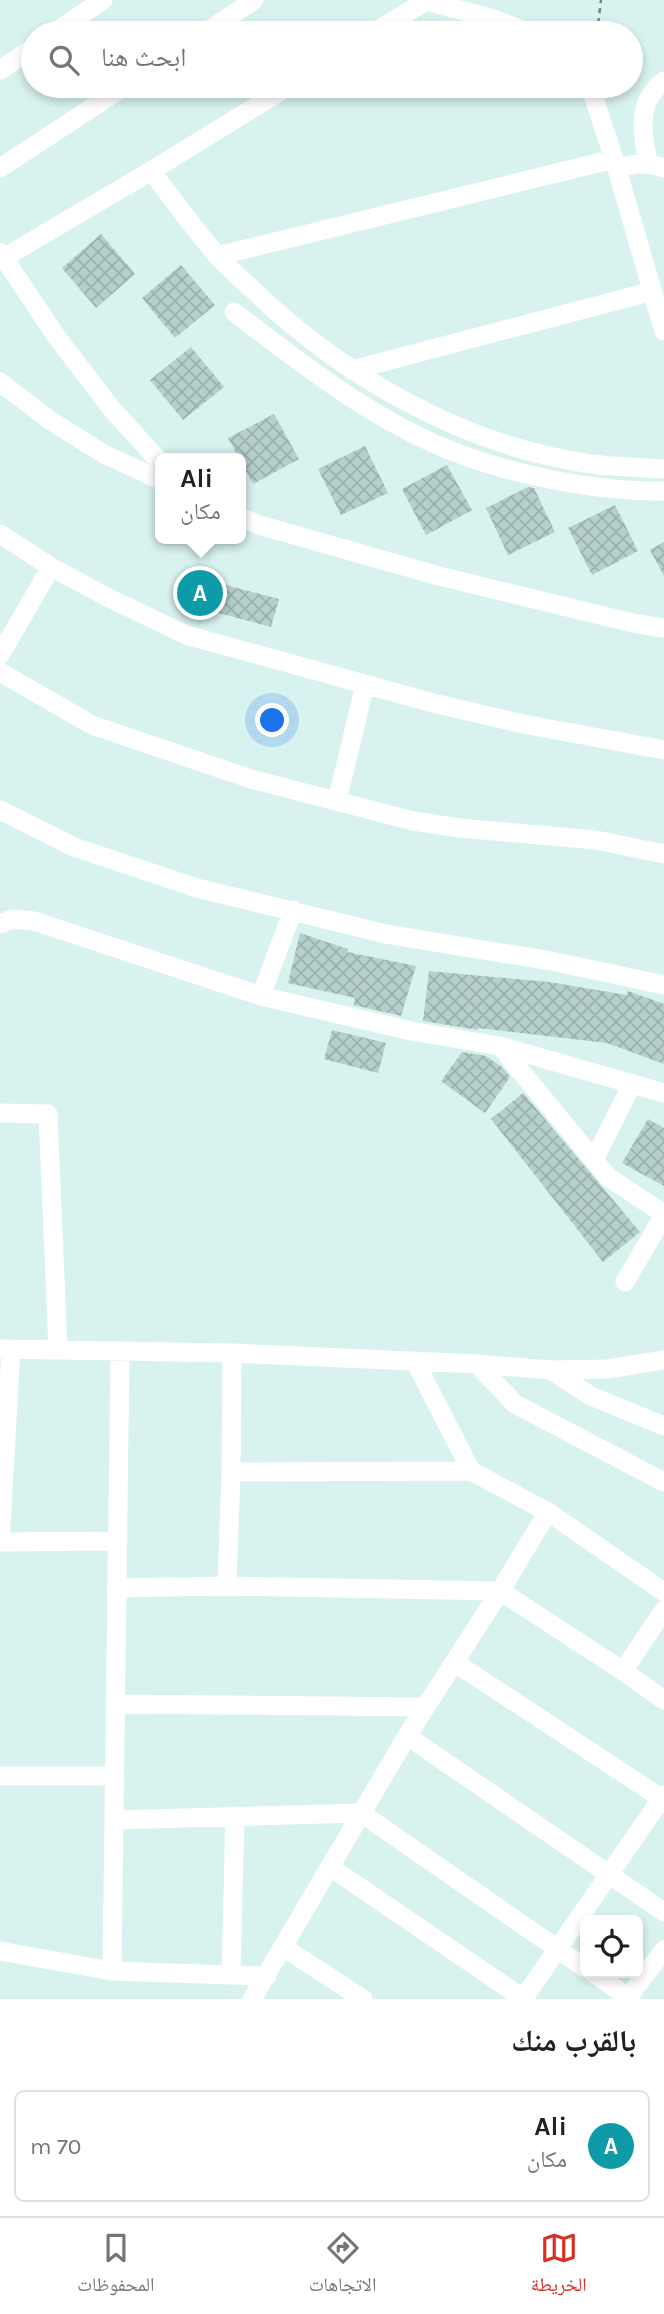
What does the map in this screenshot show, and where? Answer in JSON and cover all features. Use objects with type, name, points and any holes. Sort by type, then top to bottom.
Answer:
[{"type":"street","points":[[72,21],[103,0]]},
{"type":"street","points":[[223,21],[254,0]]},
{"type":"street","points":[[392,21],[424,0],[497,21]]},
{"type":"street","points":[[0,71],[21,56]]},
{"type":"street","points":[[218,256],[616,164],[656,165],[642,131],[644,105],[664,81]]},
{"type":"street","points":[[0,168],[107,98]]},
{"type":"street","points":[[155,456],[111,408],[1,257],[151,172],[270,98]]},
{"type":"street","points":[[594,98],[664,331]]},
{"type":"street","points":[[151,172],[218,256],[280,316],[352,370],[438,417],[506,443],[583,463],[664,469]]},
{"type":"street","points":[[352,370],[653,291]]},
{"type":"street","points":[[234,312],[326,382],[435,444],[478,459],[563,481],[629,491],[664,491]]},
{"type":"street","points":[[0,382],[51,421],[104,454],[155,478]]},
{"type":"street","points":[[246,520],[259,526],[439,576],[664,628]]},
{"type":"street","points":[[0,534],[51,567],[186,635],[365,685],[523,724],[664,750]]},
{"type":"street","points":[[0,655],[51,567]]},
{"type":"street","points":[[0,672],[92,725],[238,775],[412,821],[596,840],[664,854]]},
{"type":"street","points":[[337,801],[365,685]]},
{"type":"street","points":[[0,810],[74,847],[197,888],[386,934],[551,961],[664,985]]},
{"type":"street","points":[[261,996],[293,910]]},
{"type":"street","points":[[0,924],[12,919],[34,921],[261,996],[411,1031],[500,1046],[664,1093]]},
{"type":"street","points":[[500,1046],[608,1177],[664,1215],[625,1282]]},
{"type":"street","points":[[594,1160],[632,1084]]},
{"type":"street","points":[[0,1113],[48,1114],[58,1350]]},
{"type":"street","points":[[117,1541],[0,1542],[5,1350],[232,1353],[551,1370],[608,1369],[664,1360]]},
{"type":"street","points":[[112,1971],[120,1351]]},
{"type":"street","points":[[227,1586],[232,1353]]},
{"type":"street","points":[[415,1361],[471,1471]]},
{"type":"street","points":[[477,1364],[515,1404],[664,1482]]},
{"type":"street","points":[[551,1370],[591,1396],[664,1426]]},
{"type":"street","points":[[231,1472],[471,1471],[548,1512],[664,1592]]},
{"type":"street","points":[[252,1999],[407,1736],[548,1512]]},
{"type":"street","points":[[116,1588],[227,1586],[500,1591],[664,1700]]},
{"type":"street","points":[[623,1671],[664,1610]]},
{"type":"street","points":[[330,1867],[524,1999],[663,1798],[454,1662]]},
{"type":"street","points":[[115,1704],[426,1707]]},
{"type":"street","points":[[407,1736],[664,1912]]},
{"type":"street","points":[[0,1776],[115,1776]]},
{"type":"street","points":[[114,1820],[361,1813],[580,1964]]},
{"type":"street","points":[[231,1974],[235,1816]]},
{"type":"street","points":[[283,1947],[363,1999]]},
{"type":"street","points":[[0,1951],[112,1971],[267,1976]]},
{"type":"street","points":[[600,1978],[629,1998],[661,1959]]},
{"type":"path","points":[[598,21],[601,0]]},
{"type":"building","points":[[101,234],[135,274],[96,308],[62,268]]},
{"type":"building","points":[[181,265],[215,305],[175,338],[142,298]]},
{"type":"building","points":[[191,347],[224,387],[183,420],[150,380]]},
{"type":"building","points":[[274,414],[299,459],[253,484],[246,471],[246,453],[236,453],[228,438]]},
{"type":"building","points":[[365,446],[388,493],[341,515],[318,469]]},
{"type":"building","points":[[447,465],[472,510],[426,535],[402,489]]},
{"type":"building","points":[[528,487],[534,488],[555,532],[508,555],[486,508]]},
{"type":"building","points":[[615,505],[638,551],[592,575],[568,528]]},
{"type":"building","points":[[664,542],[664,576],[650,550]]},
{"type":"building","points":[[192,576],[279,599],[271,627],[185,604]]},
{"type":"building","points":[[300,933],[348,949],[347,952],[416,966],[401,1016],[354,1005],[355,998],[288,983]]},
{"type":"building","points":[[429,971],[549,982],[627,995],[628,991],[664,1004],[664,1064],[607,1043],[478,1030],[423,1021]]},
{"type":"building","points":[[332,1030],[386,1043],[378,1073],[324,1059]]},
{"type":"building","points":[[462,1052],[486,1056],[502,1067],[510,1077],[485,1113],[441,1081]]},
{"type":"building","points":[[523,1093],[640,1232],[603,1262],[491,1119]]},
{"type":"building","points":[[648,1119],[664,1128],[664,1186],[622,1163]]},
{"type":"place","name":"Ali","points":[[200,593]]}]
